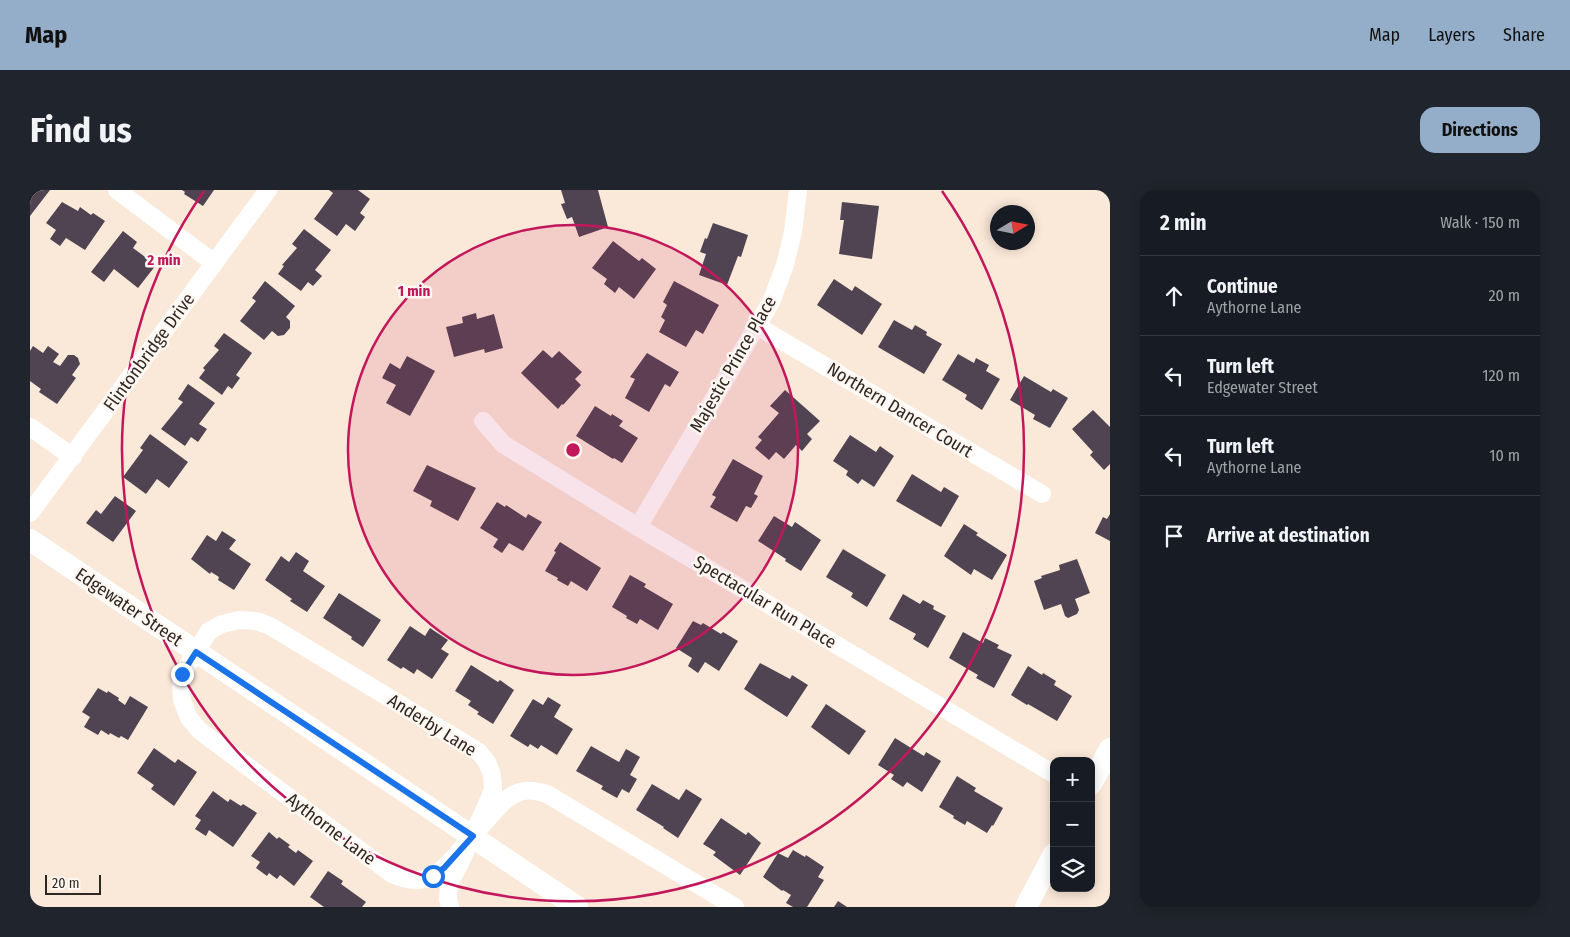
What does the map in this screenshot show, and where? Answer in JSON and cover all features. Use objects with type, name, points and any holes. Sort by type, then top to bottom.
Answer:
[{"type":"street","points":[[117,190],[214,263]]},
{"type":"street","name":"Flintonbridge Drive","points":[[30,514],[268,190]]},
{"type":"street","name":"Majestic Prince Place","points":[[638,527],[770,302],[785,265],[793,232],[798,190]]},
{"type":"street","name":"Northern Dancer Court","points":[[757,326],[1042,494]]},
{"type":"street","name":"Spectacular Run Place","points":[[483,421],[503,444],[638,527],[1050,772]]},
{"type":"street","points":[[30,427],[73,457]]},
{"type":"street","name":"Edgewater Street","points":[[30,540],[578,907]]},
{"type":"street","name":"Anderby Lane","points":[[196,652],[209,631],[222,624],[239,620],[256,621],[270,626],[479,752],[487,762],[492,775],[493,789],[473,836]]},
{"type":"street","name":"Aythorne Lane","points":[[196,652],[182,674],[181,683],[182,700],[189,718],[200,731],[392,874],[406,880],[420,880],[433,876],[444,868],[473,836]]},
{"type":"street","points":[[1095,777],[1110,749]]},
{"type":"street","points":[[450,907],[448,900],[449,884],[473,836],[507,799],[520,792],[534,790],[547,794],[735,907]]},
{"type":"street","points":[[1026,907],[1050,862]]},
{"type":"building","points":[[30,190],[50,190],[30,216]]},
{"type":"building","points":[[182,190],[214,190],[203,206],[184,194],[185,192]]},
{"type":"building","points":[[329,190],[358,190],[370,199],[360,213],[365,217],[355,231],[346,224],[337,236],[314,219],[333,193]]},
{"type":"building","points":[[561,190],[598,190],[608,227],[579,237],[572,217],[567,219],[561,204],[565,203]]},
{"type":"building","points":[[62,202],[78,211],[80,207],[91,215],[93,213],[105,221],[85,250],[66,238],[60,246],[50,239],[56,230],[46,223]]},
{"type":"building","points":[[842,202],[879,206],[872,259],[839,254],[844,220],[840,220]]},
{"type":"building","points":[[713,223],[748,235],[741,257],[738,256],[727,285],[699,275],[706,254],[700,252]]},
{"type":"building","points":[[304,229],[331,250],[315,270],[322,276],[313,286],[308,282],[301,291],[278,274],[284,266],[282,265],[297,248],[292,244]]},
{"type":"building","points":[[123,231],[137,242],[133,248],[156,265],[138,288],[114,269],[104,282],[91,272]]},
{"type":"building","points":[[613,241],[639,261],[642,258],[656,269],[634,299],[619,287],[615,293],[604,284],[607,279],[592,268]]},
{"type":"building","points":[[834,279],[852,291],[855,286],[882,304],[862,335],[817,305]]},
{"type":"building","points":[[265,281],[295,306],[286,317],[290,321],[290,328],[284,335],[278,336],[272,331],[264,340],[240,321],[256,301],[252,298]]},
{"type":"building","points":[[674,281],[719,305],[703,334],[696,330],[686,347],[659,332],[665,320],[661,317],[667,305],[663,302]]},
{"type":"building","points":[[476,313],[477,319],[494,314],[503,348],[485,353],[484,349],[454,357],[446,327],[463,323],[462,317]]},
{"type":"building","points":[[894,320],[912,330],[915,325],[927,332],[926,335],[942,344],[924,374],[878,347]]},
{"type":"building","points":[[224,333],[252,353],[236,375],[240,378],[232,389],[228,386],[222,395],[199,378],[205,370],[203,368],[219,350],[214,346]]},
{"type":"building","points":[[33,346],[43,353],[48,346],[59,354],[53,362],[60,366],[68,355],[74,355],[78,358],[80,364],[72,375],[76,378],[57,404],[39,392],[41,389],[30,381],[30,351]]},
{"type":"building","points":[[543,350],[552,358],[559,351],[582,372],[575,379],[581,385],[558,409],[521,373]]},
{"type":"building","points":[[647,353],[679,372],[670,387],[665,384],[649,412],[625,398],[635,379],[630,377]]},
{"type":"building","points":[[958,354],[974,363],[976,358],[989,365],[986,371],[1000,379],[982,410],[965,399],[967,395],[942,380]]},
{"type":"building","points":[[407,356],[435,371],[410,416],[386,403],[396,385],[382,378],[390,363],[400,369]]},
{"type":"building","points":[[1024,376],[1051,392],[1053,389],[1068,398],[1050,428],[1033,419],[1035,415],[1010,400]]},
{"type":"building","points":[[188,384],[215,403],[199,424],[207,429],[198,442],[191,437],[185,446],[161,429],[183,402],[178,399]]},
{"type":"building","points":[[785,390],[820,421],[807,434],[812,439],[802,451],[796,445],[784,459],[776,452],[769,460],[755,448],[762,440],[758,437],[779,413],[770,406]]},
{"type":"building","points":[[595,406],[623,421],[619,426],[638,438],[622,463],[576,436]]},
{"type":"building","points":[[1093,410],[1110,427],[1110,464],[1104,470],[1090,455],[1093,452],[1072,429]]},
{"type":"building","points":[[150,434],[188,462],[169,488],[157,479],[146,494],[123,477],[143,450],[140,448]]},
{"type":"building","points":[[850,435],[876,452],[880,446],[894,456],[874,487],[862,479],[858,484],[846,475],[848,471],[833,461]]},
{"type":"building","points":[[733,459],[763,476],[754,494],[758,496],[751,508],[746,506],[737,522],[710,507],[716,497],[712,495]]},
{"type":"building","points":[[427,465],[476,488],[458,521],[430,506],[432,501],[413,491]]},
{"type":"building","points":[[912,474],[941,492],[944,487],[959,496],[941,527],[896,501]]},
{"type":"building","points":[[115,496],[136,511],[113,542],[86,523],[96,510],[101,514]]},
{"type":"building","points":[[497,502],[505,507],[506,505],[526,518],[528,514],[542,522],[523,551],[509,543],[502,553],[493,547],[498,539],[480,528]]},
{"type":"building","points":[[1110,514],[1110,541],[1095,533],[1103,517],[1107,519]]},
{"type":"building","points":[[774,516],[792,527],[795,522],[821,540],[801,571],[758,541]]},
{"type":"building","points":[[964,524],[978,533],[976,535],[1007,555],[992,580],[974,569],[971,575],[944,556]]},
{"type":"building","points":[[222,531],[236,540],[229,549],[251,564],[234,590],[218,580],[219,577],[211,572],[210,574],[191,559],[207,535],[216,541]]},
{"type":"building","points":[[560,542],[601,568],[587,591],[571,581],[568,586],[545,571]]},
{"type":"building","points":[[843,549],[886,575],[867,607],[851,597],[853,593],[826,577]]},
{"type":"building","points":[[296,552],[309,561],[303,571],[325,586],[307,612],[290,601],[292,599],[265,580],[281,556],[289,562]]},
{"type":"building","points":[[1077,559],[1090,593],[1075,599],[1079,610],[1077,614],[1068,618],[1065,616],[1061,604],[1044,610],[1034,581],[1042,578],[1041,576],[1060,570],[1059,565]]},
{"type":"building","points":[[630,575],[646,584],[644,587],[673,604],[658,630],[640,619],[637,624],[612,607]]},
{"type":"building","points":[[339,593],[381,620],[363,647],[351,639],[352,637],[323,618]]},
{"type":"building","points":[[903,594],[920,604],[923,600],[934,606],[933,609],[946,616],[928,648],[913,639],[916,634],[889,619]]},
{"type":"building","points":[[693,621],[701,625],[703,623],[721,634],[723,632],[738,641],[719,671],[705,662],[698,673],[688,666],[692,658],[676,648]]},
{"type":"building","points":[[410,626],[425,636],[430,628],[448,640],[441,649],[449,654],[432,679],[417,669],[414,674],[403,667],[401,669],[387,660]]},
{"type":"building","points":[[963,632],[983,643],[985,638],[999,645],[997,648],[1012,655],[994,688],[976,678],[978,675],[949,658]]},
{"type":"building","points":[[760,663],[790,679],[792,675],[808,685],[787,717],[744,689]]},
{"type":"building","points":[[471,665],[498,682],[500,680],[514,690],[493,724],[477,714],[479,712],[468,705],[471,701],[455,691]]},
{"type":"building","points":[[1028,666],[1056,681],[1054,685],[1072,696],[1057,721],[1011,695]]},
{"type":"building","points":[[98,688],[107,693],[108,691],[119,698],[118,700],[125,705],[130,696],[148,707],[128,740],[110,733],[109,735],[101,730],[98,735],[84,727],[90,717],[82,712]]},
{"type":"building","points":[[548,697],[561,705],[554,717],[573,729],[557,755],[541,745],[538,749],[530,744],[528,747],[510,736],[533,699],[543,705]]},
{"type":"building","points":[[826,704],[866,731],[849,755],[811,727]]},
{"type":"building","points":[[895,738],[924,756],[926,752],[941,761],[922,792],[907,782],[903,787],[891,779],[894,775],[878,765]]},
{"type":"building","points":[[591,746],[619,762],[626,749],[640,757],[630,775],[637,779],[629,793],[622,789],[617,798],[601,789],[603,786],[576,771]]},
{"type":"building","points":[[154,748],[175,763],[178,759],[197,772],[174,806],[151,789],[154,785],[137,773]]},
{"type":"building","points":[[957,776],[976,788],[974,791],[1003,808],[987,833],[967,821],[965,825],[939,807]]},
{"type":"building","points":[[652,784],[679,800],[686,789],[702,799],[678,838],[636,810]]},
{"type":"building","points":[[213,791],[228,802],[230,799],[241,806],[243,804],[257,813],[233,847],[209,830],[206,836],[195,829],[201,820],[195,816]]},
{"type":"building","points":[[721,818],[746,835],[748,832],[761,843],[740,875],[713,855],[716,852],[703,844]]},
{"type":"building","points":[[269,832],[277,839],[279,837],[290,845],[288,847],[296,853],[298,850],[313,861],[294,886],[280,875],[277,879],[269,873],[267,876],[256,868],[260,862],[251,856]]},
{"type":"building","points":[[793,850],[805,857],[806,855],[824,867],[818,877],[824,880],[807,907],[793,907],[786,903],[791,895],[782,891],[763,877],[778,853],[788,858]]},
{"type":"building","points":[[328,871],[343,881],[341,884],[366,902],[362,907],[324,907],[310,897]]},
{"type":"building","points":[[838,901],[847,907],[834,907]]},
{"type":"route","points":[[182,674],[196,652],[473,836],[444,868],[433,876]]}]
